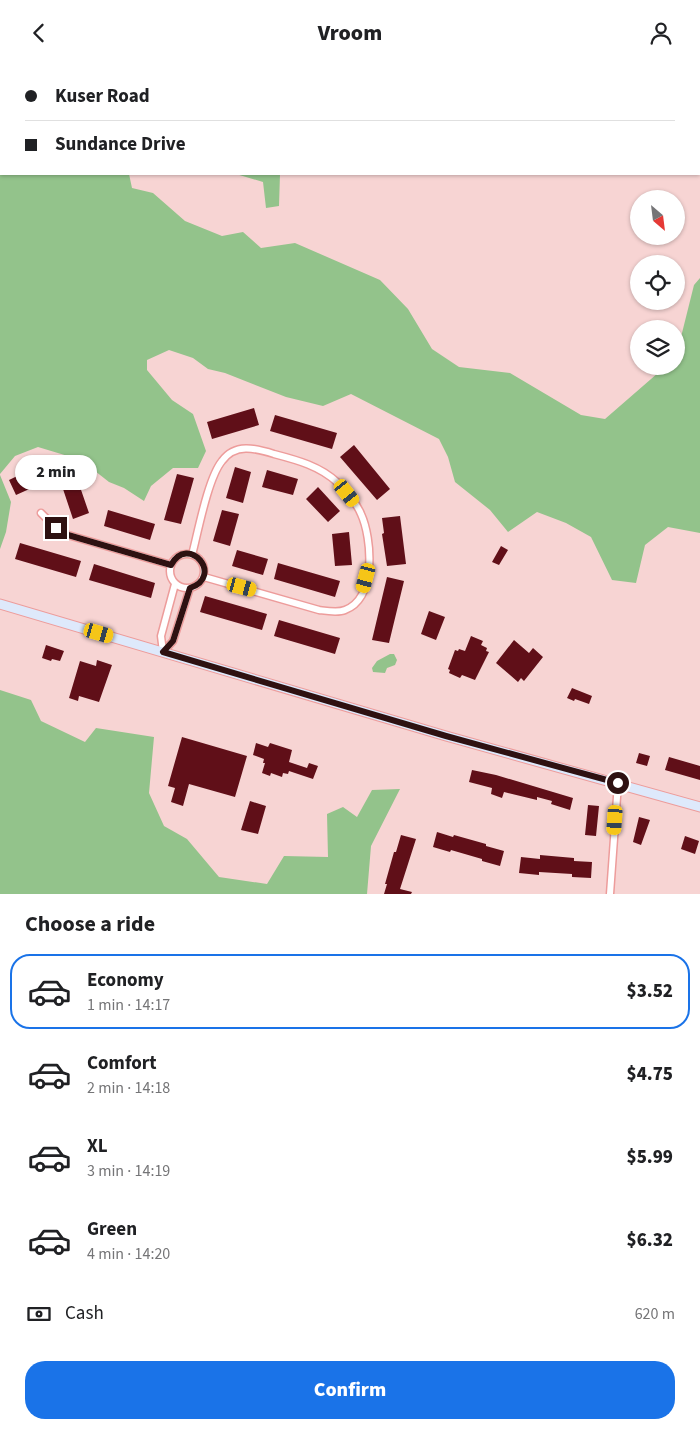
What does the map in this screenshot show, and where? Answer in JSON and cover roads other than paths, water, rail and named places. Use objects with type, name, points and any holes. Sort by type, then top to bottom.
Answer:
[{"type":"street","points":[[192,555],[216,470],[227,455],[237,449],[261,450],[299,461],[320,470],[331,477],[347,493],[361,513],[369,544],[368,570],[363,592],[356,602],[345,611],[319,610],[204,577]]},
{"type":"street","points":[[41,513],[56,528],[68,535],[171,565]]},
{"type":"street","points":[[181,555],[192,555],[203,563],[204,577],[199,584],[190,588],[182,588],[175,584],[170,575],[171,565],[181,555]]},
{"type":"street","points":[[163,652],[161,636],[175,584]]},
{"type":"street","points":[[163,652],[173,641],[190,588]]},
{"type":"street","points":[[0,604],[446,736],[700,807]]},
{"type":"street","points":[[610,894],[618,783]]}]
